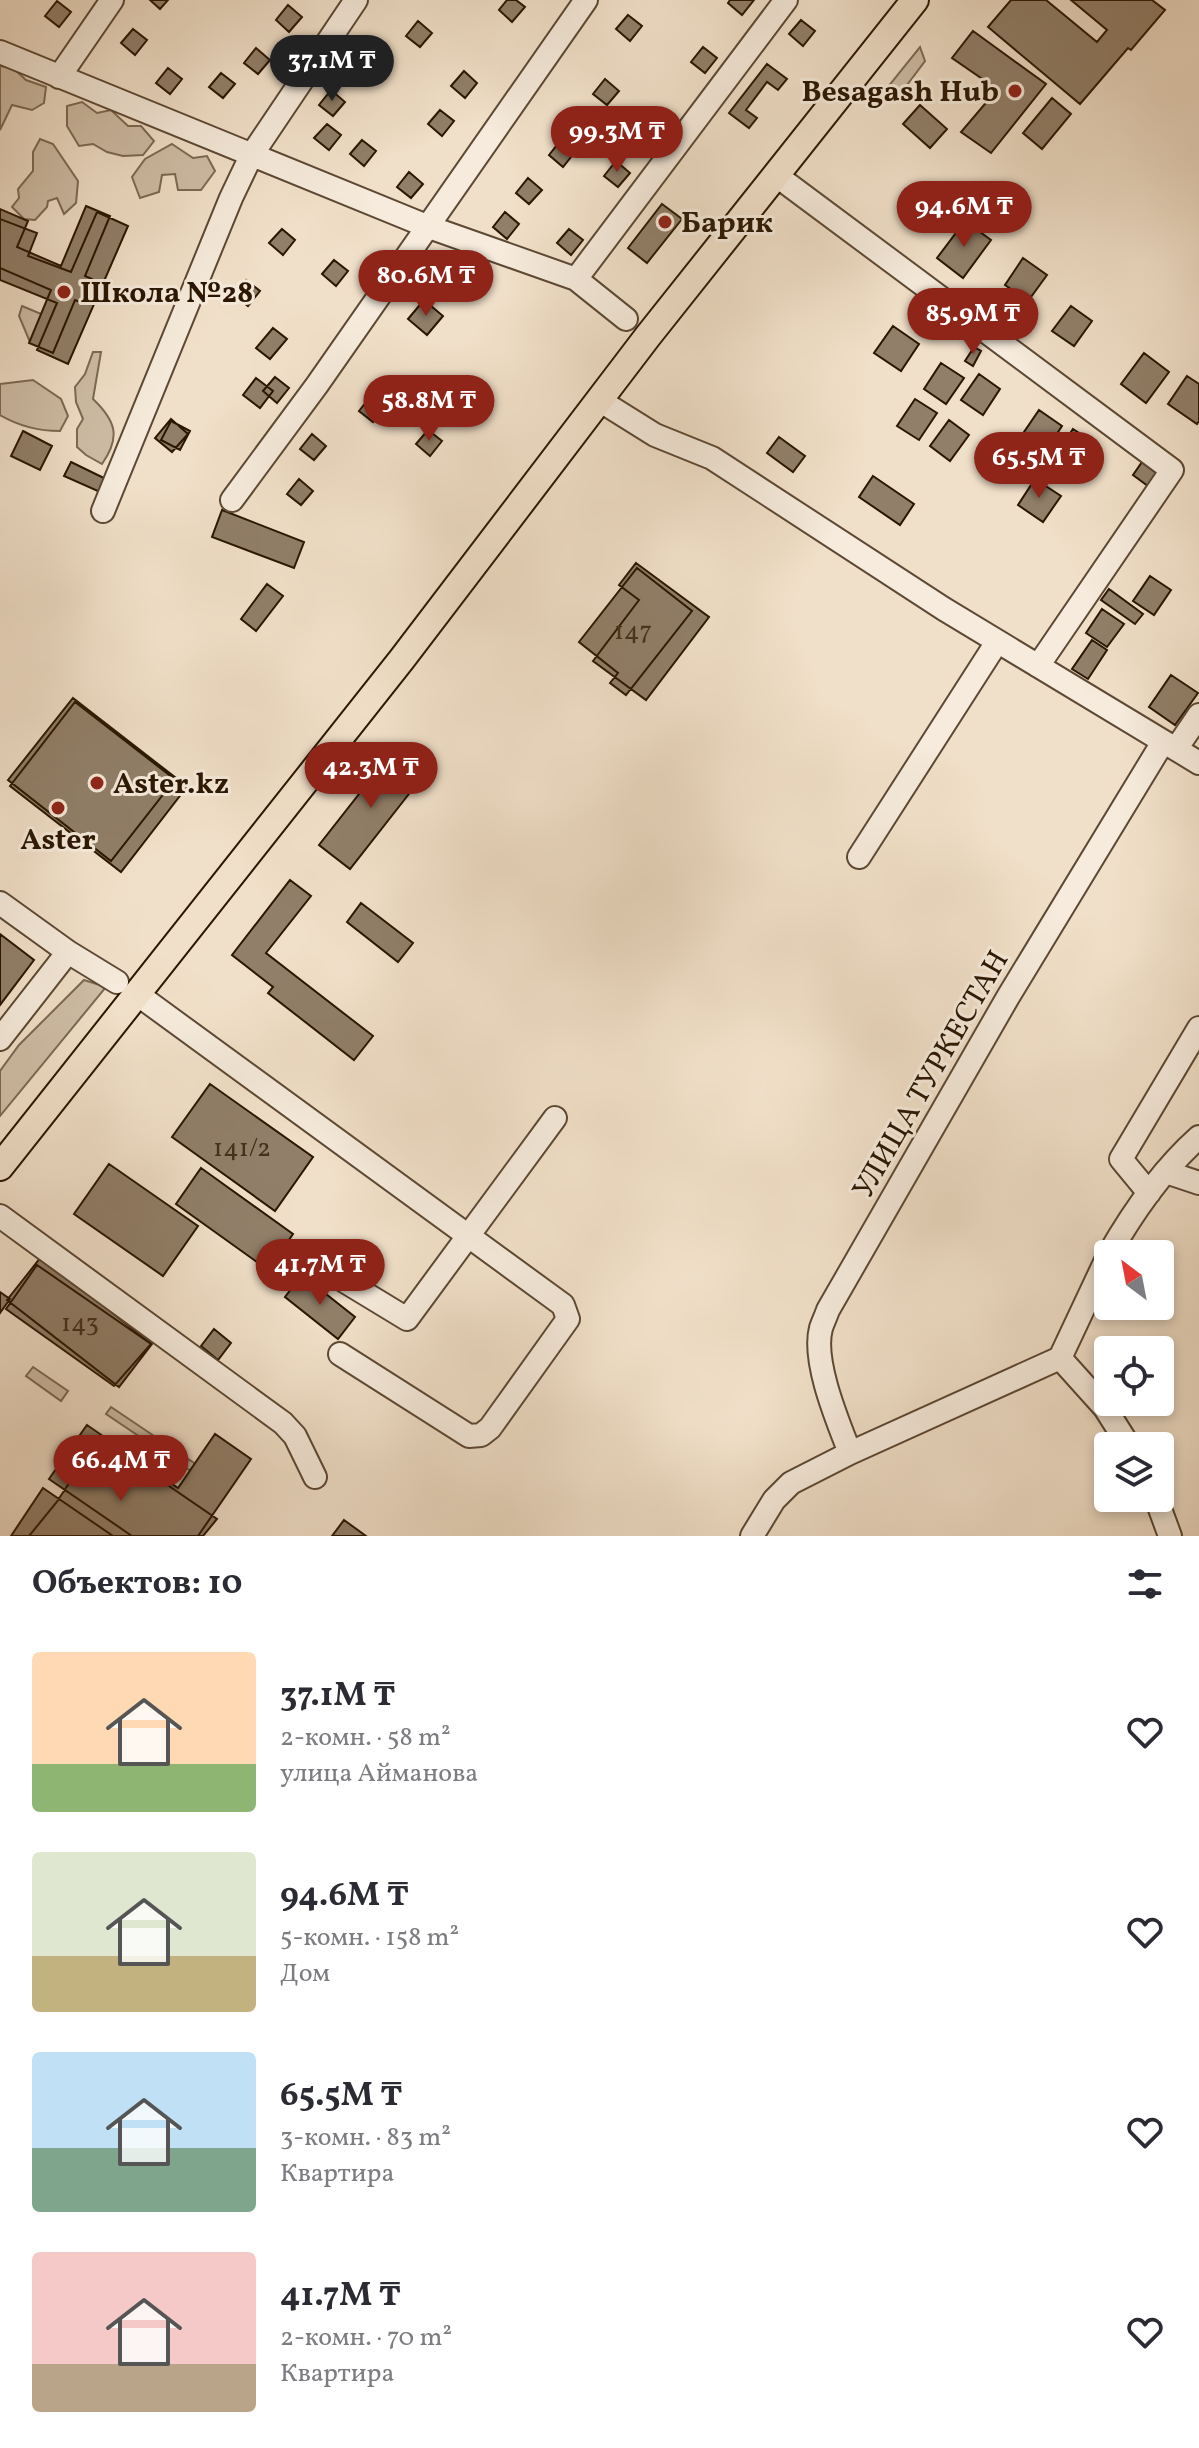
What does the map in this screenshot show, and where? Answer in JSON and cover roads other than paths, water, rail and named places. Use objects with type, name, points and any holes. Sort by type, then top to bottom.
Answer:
[{"type":"main road","points":[[0,1167],[127,988],[412,647],[599,400],[915,0]]},
{"type":"street","points":[[59,77],[112,0]]},
{"type":"street","points":[[103,511],[251,156],[356,0]]},
{"type":"street","points":[[232,500],[429,227],[586,0]]},
{"type":"street","points":[[576,279],[786,0]]},
{"type":"street","points":[[0,52],[429,227],[576,279],[626,319]]},
{"type":"street","points":[[777,176],[1172,470],[1038,666]]},
{"type":"street","points":[[599,400],[655,435],[712,458],[997,642],[1199,763]]},
{"type":"street","points":[[859,857],[997,642]]},
{"type":"street","name":"УЛИЦА ТУРКЕСТАН","points":[[850,1453],[827,1394],[820,1330],[828,1310],[1008,997],[1170,746],[1199,715]]},
{"type":"street","points":[[0,903],[68,952],[127,988],[563,1305],[567,1313],[568,1319],[490,1428],[481,1435],[469,1436],[340,1354]]},
{"type":"street","points":[[0,1039],[68,952]]},
{"type":"street","points":[[1149,1193],[1121,1159],[1199,1028]]},
{"type":"street","points":[[323,1268],[407,1319],[555,1118]]},
{"type":"street","points":[[1119,1240],[1149,1193],[1199,1137]]},
{"type":"street","points":[[1166,1172],[1199,1183]]},
{"type":"street","points":[[0,1216],[283,1423],[295,1436],[315,1477]]},
{"type":"street","points":[[752,1536],[774,1500],[791,1483],[1060,1358],[1094,1287]]},
{"type":"street","points":[[1060,1358],[1105,1408],[1120,1432]]},
{"type":"street","points":[[1161,1512],[1170,1536]]},
{"type":"place","name":"Besagash Hub","points":[[1015,91]]},
{"type":"place","name":"Барик","points":[[665,222]]},
{"type":"place","name":"Школа №28","points":[[64,292]]},
{"type":"place","name":"Aster.kz","points":[[97,783]]},
{"type":"place","name":"Aster","points":[[58,808]]}]
